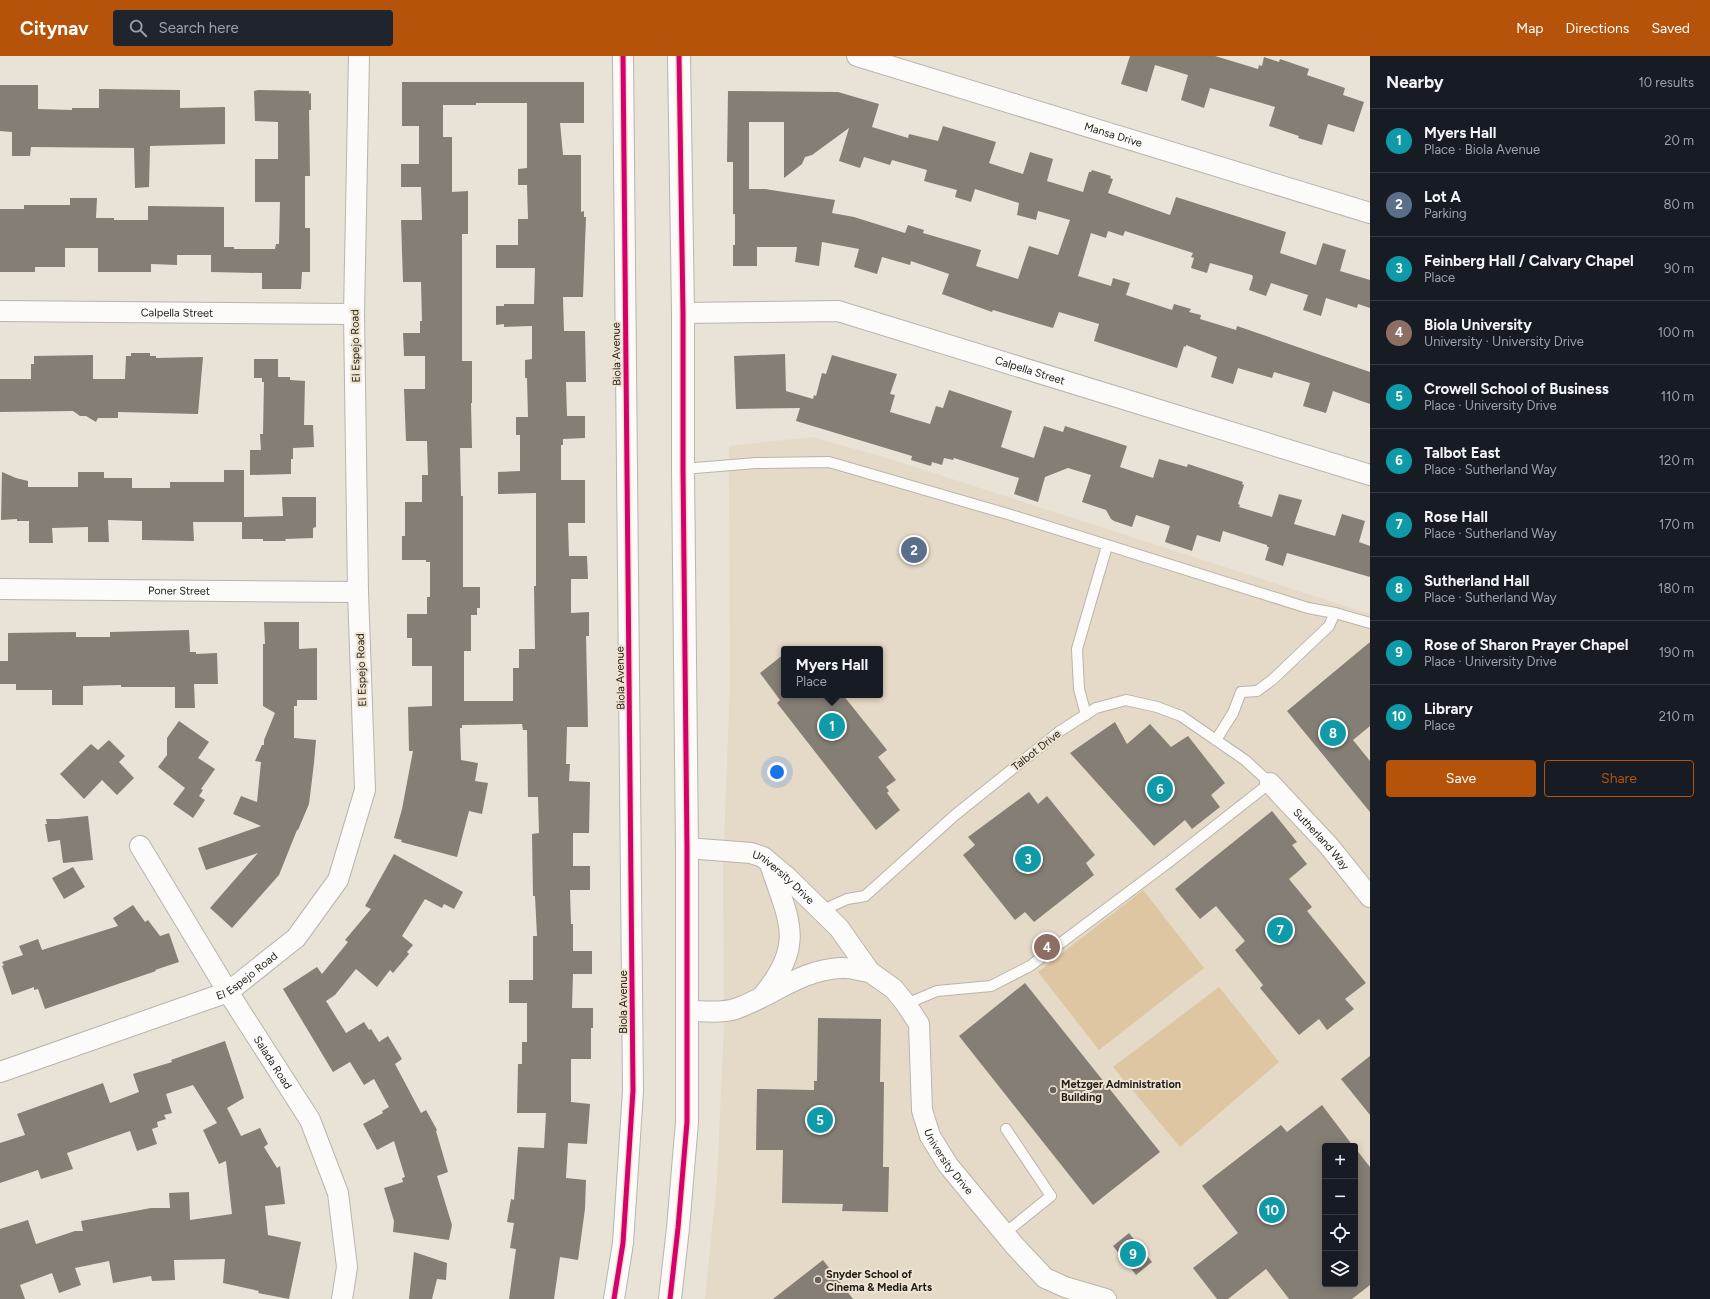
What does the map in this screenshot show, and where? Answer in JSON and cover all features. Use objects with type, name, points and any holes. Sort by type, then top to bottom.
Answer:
[{"type":"street","name":"El Espejo Road","points":[[0,1072],[228,992],[296,938],[338,880],[365,790],[358,592],[354,314],[359,56]]},
{"type":"street","name":"Biola Avenue","points":[[614,1299],[623,1243],[633,1092],[623,56]]},
{"type":"street","points":[[670,1299],[687,1122],[687,848],[683,469],[684,313],[679,56]]},
{"type":"street","name":"Mansa Drive","points":[[858,56],[1370,213]]},
{"type":"street","name":"Calpella Street","points":[[684,313],[838,310],[1370,475]]},
{"type":"street","name":"Calpella Street","points":[[0,312],[354,314]]},
{"type":"street","name":"Poner Street","points":[[0,589],[358,592]]},
{"type":"street","name":"Sutherland Way","points":[[1270,783],[1329,846],[1370,897]]},
{"type":"street","name":"Salada Road","points":[[140,846],[228,992],[310,1120],[338,1192],[346,1267],[342,1299]]},
{"type":"street","name":"University Drive","points":[[687,848],[751,853],[763,857],[788,878],[839,928],[870,972],[894,990],[906,1004],[919,1024],[922,1110],[930,1136],[948,1165],[1045,1278],[1065,1287],[1106,1299]]},
{"type":"street","points":[[763,995],[776,980],[788,951],[791,935],[788,917],[770,863]]},
{"type":"street","name":"University Drive","points":[[687,1011],[719,1012],[738,1009],[763,995],[800,978],[820,971],[841,967],[870,972]]},
{"type":"lane","points":[[683,469],[763,463],[829,462],[1011,515],[1308,608],[1335,613],[1370,623]]},
{"type":"lane","points":[[1086,715],[1079,689],[1077,649],[1107,546]]},
{"type":"lane","points":[[1216,740],[1233,713],[1241,692],[1256,691],[1272,680],[1329,626],[1335,613]]},
{"type":"lane","name":"Talbot Drive","points":[[821,911],[847,899],[865,896],[955,815],[1060,730],[1096,708],[1126,700],[1157,707],[1181,716],[1245,760],[1270,783]]},
{"type":"lane","points":[[906,1004],[937,991],[991,986],[1030,966],[1169,862],[1270,783]]},
{"type":"lane","points":[[1005,1233],[1051,1196],[1006,1129]]},
{"type":"shaded area","points":[[812,437],[887,458],[1370,614],[1370,1299],[705,1299],[717,1180],[724,1026],[723,867],[730,685],[729,446]]},
{"type":"shaded area","points":[[1143,890],[1204,968],[1099,1050],[1038,972]]},
{"type":"shaded area","points":[[1219,987],[1279,1062],[1180,1147],[1113,1067]]},
{"type":"building","points":[[1130,56],[1215,56],[1258,69],[1259,65],[1262,66],[1264,57],[1279,62],[1280,59],[1309,69],[1307,75],[1345,88],[1343,95],[1364,102],[1354,132],[1328,124],[1322,145],[1298,138],[1299,136],[1269,126],[1275,107],[1210,88],[1204,108],[1181,100],[1188,75],[1155,65],[1147,92],[1121,84]]},
{"type":"building","points":[[402,82],[584,82],[584,123],[560,123],[563,155],[581,155],[581,212],[584,211],[584,217],[586,217],[583,297],[563,297],[564,331],[585,331],[586,382],[566,382],[567,416],[585,416],[585,438],[563,439],[563,445],[561,445],[561,480],[585,480],[585,523],[568,523],[569,556],[587,556],[588,579],[571,579],[571,613],[589,612],[589,636],[586,636],[588,727],[567,727],[566,764],[570,764],[569,781],[590,782],[589,833],[573,833],[573,866],[590,866],[590,890],[570,890],[571,924],[573,924],[573,951],[592,951],[592,974],[573,974],[572,1008],[593,1008],[593,1028],[591,1028],[591,1059],[571,1059],[571,1102],[590,1104],[587,1144],[568,1143],[566,1178],[586,1180],[585,1209],[578,1260],[560,1257],[554,1299],[509,1299],[516,1249],[510,1248],[514,1223],[507,1222],[511,1199],[514,1200],[518,1147],[544,1148],[546,1113],[517,1113],[518,1064],[522,1064],[522,1042],[527,1042],[527,1003],[509,1003],[509,980],[533,980],[533,936],[537,936],[535,896],[533,896],[532,834],[539,833],[538,797],[528,797],[527,730],[523,730],[522,724],[462,725],[462,728],[460,728],[461,760],[478,763],[475,781],[488,783],[482,814],[469,811],[457,857],[401,842],[402,840],[394,838],[402,809],[413,751],[409,751],[408,707],[432,706],[432,666],[412,666],[412,638],[407,638],[407,614],[427,614],[427,597],[430,597],[430,562],[426,562],[426,560],[402,560],[402,536],[405,536],[405,502],[422,502],[422,475],[428,475],[427,441],[406,441],[404,389],[425,389],[425,356],[404,356],[403,333],[420,333],[420,321],[422,321],[421,282],[403,282],[401,220],[422,220],[421,187],[401,187],[401,164],[419,164],[419,126],[402,126]],"holes":[[[476,103],[527,103],[527,168],[518,169],[518,185],[527,185],[528,219],[518,219],[518,245],[496,245],[496,268],[535,268],[534,304],[504,304],[504,306],[496,306],[496,325],[504,324],[504,327],[532,326],[532,359],[525,360],[528,417],[516,417],[516,435],[520,435],[520,471],[498,472],[498,494],[536,493],[536,586],[534,586],[535,649],[519,649],[519,668],[513,668],[513,701],[464,701],[464,651],[471,651],[471,615],[477,615],[477,608],[480,608],[480,587],[463,587],[463,496],[461,496],[460,448],[472,448],[472,361],[462,361],[462,234],[468,234],[468,191],[452,192],[452,137],[443,137],[443,105],[476,105]]]},
{"type":"building","points":[[0,85],[38,85],[38,109],[72,110],[72,108],[99,108],[99,89],[180,90],[180,108],[225,107],[225,144],[150,146],[149,187],[135,188],[134,148],[31,147],[30,156],[12,156],[12,132],[0,131]]},
{"type":"building","points":[[254,91],[309,91],[309,94],[311,93],[311,110],[309,110],[310,176],[305,176],[305,228],[310,228],[310,272],[302,272],[301,289],[262,289],[262,273],[211,272],[211,255],[177,255],[177,265],[151,264],[151,272],[98,272],[98,248],[65,248],[65,267],[35,267],[35,272],[0,272],[0,209],[24,209],[24,205],[70,205],[70,198],[97,198],[96,218],[114,218],[114,220],[148,220],[148,206],[224,207],[224,247],[234,247],[234,249],[275,249],[276,244],[279,244],[280,202],[255,202],[255,159],[278,159],[278,122],[255,121]]},
{"type":"building","points":[[728,91],[838,92],[879,104],[872,127],[908,138],[909,134],[938,141],[943,126],[996,142],[989,163],[1023,174],[1030,152],[1053,159],[1047,181],[1083,192],[1089,172],[1092,170],[1111,176],[1110,178],[1113,179],[1108,193],[1170,215],[1176,197],[1286,232],[1280,253],[1316,265],[1323,243],[1346,250],[1340,271],[1370,280],[1370,308],[1358,304],[1357,308],[1326,298],[1321,316],[1303,310],[1308,295],[1271,283],[1266,296],[1249,290],[1253,277],[1252,275],[1210,263],[1207,273],[1191,268],[1194,258],[1191,257],[1193,253],[1125,231],[1123,236],[1108,231],[1106,238],[1091,233],[1078,276],[1111,286],[1113,278],[1130,283],[1126,295],[1172,310],[1174,304],[1191,309],[1189,312],[1201,315],[1200,319],[1236,330],[1237,326],[1370,372],[1370,404],[1333,391],[1326,413],[1303,406],[1310,383],[1274,372],[1272,378],[1238,368],[1233,384],[1211,377],[1217,357],[1186,345],[1186,347],[1184,346],[1177,368],[1094,341],[1099,324],[1059,312],[1053,328],[993,310],[992,312],[942,294],[949,274],[911,261],[910,265],[882,257],[877,274],[854,267],[859,249],[822,242],[819,266],[795,262],[797,247],[757,247],[757,266],[733,266],[735,214],[733,214],[733,162],[727,162]],"holes":[[[749,122],[784,122],[784,178],[802,164],[805,157],[812,155],[849,128],[839,161],[860,168],[864,157],[890,165],[892,160],[927,170],[924,181],[957,190],[955,197],[971,202],[975,189],[1019,203],[1017,215],[1036,220],[1038,211],[1070,220],[1058,255],[1029,246],[1018,279],[976,266],[981,250],[923,233],[924,230],[908,225],[905,233],[854,217],[832,213],[835,200],[765,189],[749,189]]]},
{"type":"building","points":[[131,353],[150,353],[150,356],[156,356],[156,358],[203,357],[198,414],[118,412],[118,418],[98,418],[96,422],[86,416],[80,416],[73,411],[0,412],[0,379],[31,379],[31,364],[34,364],[34,356],[93,355],[93,379],[125,379],[126,356],[131,356]]},
{"type":"building","points":[[785,354],[786,391],[813,399],[814,395],[816,396],[822,373],[826,374],[832,355],[897,374],[890,394],[895,395],[890,412],[930,424],[936,406],[943,408],[949,390],[1012,411],[1001,447],[1034,458],[1044,426],[1063,432],[1065,426],[1127,446],[1120,467],[1153,478],[1159,459],[1187,467],[1188,464],[1243,482],[1242,484],[1244,485],[1238,504],[1240,505],[1239,507],[1272,517],[1279,494],[1302,500],[1294,524],[1335,536],[1342,514],[1365,521],[1359,542],[1370,546],[1370,577],[1287,553],[1283,566],[1265,560],[1269,547],[1267,547],[1267,545],[1223,531],[1220,542],[1197,535],[1192,551],[1165,542],[1170,526],[1136,515],[1132,527],[1114,521],[1111,519],[1106,510],[1082,502],[1091,475],[1068,468],[1045,477],[1038,502],[1014,494],[1019,478],[954,458],[953,460],[944,458],[942,465],[932,462],[931,466],[911,460],[912,456],[796,421],[800,408],[736,409],[734,356]]},
{"type":"building","points":[[254,359],[278,359],[278,377],[290,377],[290,380],[305,381],[304,425],[313,425],[314,447],[293,448],[291,474],[250,475],[250,450],[261,450],[260,434],[263,434],[264,382],[262,382],[262,378],[254,378]]},
{"type":"building","points":[[224,470],[244,470],[244,517],[283,516],[282,497],[316,497],[316,527],[313,528],[313,538],[285,539],[286,541],[242,539],[242,522],[193,522],[194,541],[142,540],[142,521],[108,520],[109,542],[88,542],[88,527],[52,528],[53,543],[29,543],[29,521],[17,521],[17,519],[1,520],[2,472],[28,481],[28,487],[78,487],[78,472],[104,472],[104,478],[132,478],[132,488],[170,488],[170,482],[224,482]]},
{"type":"building","points":[[264,622],[299,622],[299,649],[317,648],[317,700],[297,700],[297,706],[294,706],[294,738],[316,740],[314,763],[309,804],[279,875],[232,928],[210,908],[258,853],[206,870],[198,848],[261,826],[233,814],[241,796],[257,802],[261,762],[255,761],[262,745],[264,745],[264,740],[275,713],[263,706],[263,644],[265,644]]},
{"type":"building","points":[[189,630],[190,652],[196,652],[196,654],[217,653],[218,684],[194,684],[195,708],[175,708],[175,687],[121,687],[121,685],[83,686],[83,705],[52,705],[52,690],[16,690],[16,684],[0,684],[0,661],[8,661],[8,633],[76,632],[76,637],[110,637],[110,632]]},
{"type":"building","points":[[1370,642],[1370,726],[1353,740],[1370,761],[1370,812],[1287,711]]},
{"type":"building","points":[[781,656],[781,698],[845,698],[887,750],[878,757],[896,780],[886,787],[889,791],[887,793],[900,810],[876,830],[777,703],[780,700],[760,673]]},
{"type":"building","points":[[179,721],[209,742],[198,758],[215,769],[201,789],[203,790],[199,796],[205,800],[193,818],[173,804],[185,788],[158,767],[167,755],[167,738]]},
{"type":"building","points":[[1115,722],[1127,744],[1150,724],[1171,747],[1188,736],[1225,783],[1211,795],[1220,807],[1192,829],[1185,820],[1154,846],[1070,753]]},
{"type":"building","points":[[109,740],[125,756],[119,762],[134,778],[117,795],[102,780],[84,799],[60,774],[91,744],[98,750]]},
{"type":"building","points":[[1029,792],[1038,804],[1047,796],[1095,855],[1086,863],[1094,875],[1034,922],[1025,912],[1015,920],[963,855],[975,845],[968,837]]},
{"type":"building","points":[[1272,811],[1297,842],[1292,845],[1307,864],[1289,879],[1312,907],[1307,911],[1366,983],[1345,999],[1354,1009],[1327,1030],[1319,1019],[1299,1035],[1260,988],[1263,985],[1235,950],[1245,941],[1216,906],[1200,919],[1175,889]]},
{"type":"building","points":[[88,816],[93,860],[63,863],[60,840],[48,842],[45,824],[47,824],[46,819]]},
{"type":"building","points":[[394,854],[463,892],[454,909],[444,904],[442,908],[425,899],[402,936],[413,945],[407,952],[409,954],[393,973],[390,970],[377,987],[356,969],[335,995],[326,1001],[346,1033],[364,1022],[369,1030],[371,1029],[379,1042],[388,1036],[402,1059],[395,1064],[421,1113],[426,1110],[437,1130],[436,1131],[448,1172],[437,1176],[452,1225],[449,1240],[393,1232],[394,1221],[384,1188],[403,1182],[402,1178],[405,1177],[394,1141],[377,1150],[363,1124],[383,1113],[382,1111],[389,1107],[374,1079],[364,1085],[350,1062],[333,1072],[283,989],[317,967],[322,974],[348,942],[345,940],[371,909],[365,906]]},
{"type":"building","points":[[73,867],[85,887],[64,899],[52,878]]},
{"type":"building","points":[[133,905],[145,922],[148,920],[160,936],[169,933],[179,962],[45,1009],[38,989],[34,990],[34,987],[12,995],[2,962],[23,955],[19,946],[38,939],[42,950],[118,926],[113,918]]},
{"type":"building","name":"Metzger Administration Building","points":[[1025,983],[1160,1152],[1093,1205],[959,1036]]},
{"type":"building","points":[[818,1018],[881,1019],[880,1082],[884,1082],[883,1167],[889,1167],[888,1212],[842,1211],[843,1204],[782,1203],[783,1150],[756,1150],[757,1089],[814,1090],[814,1081],[817,1081]]},
{"type":"building","points":[[225,1041],[244,1098],[227,1108],[241,1136],[260,1128],[268,1144],[264,1147],[277,1168],[280,1166],[285,1204],[265,1206],[268,1235],[301,1242],[289,1299],[258,1293],[259,1291],[223,1283],[225,1259],[174,1260],[175,1280],[152,1281],[151,1276],[113,1283],[109,1261],[75,1268],[81,1285],[59,1293],[52,1273],[20,1285],[25,1299],[0,1299],[0,1229],[28,1220],[36,1244],[75,1231],[83,1231],[81,1221],[151,1208],[170,1208],[169,1193],[189,1192],[190,1220],[232,1214],[226,1161],[219,1164],[203,1130],[217,1123],[193,1085],[166,1094],[172,1113],[164,1115],[166,1119],[157,1122],[158,1127],[152,1129],[157,1144],[137,1151],[130,1131],[67,1153],[73,1169],[41,1179],[38,1170],[0,1183],[0,1143],[25,1135],[17,1114],[103,1083],[110,1103],[139,1092],[133,1074],[172,1062],[171,1060]]},
{"type":"building","points":[[1370,1056],[1370,1115],[1341,1079]]},
{"type":"building","points":[[1322,1105],[1351,1143],[1322,1143],[1322,1287],[1358,1287],[1358,1152],[1370,1167],[1370,1285],[1352,1299],[1289,1299],[1266,1269],[1228,1299],[1217,1299],[1193,1268],[1238,1233],[1202,1186],[1281,1125],[1287,1132]]},
{"type":"building","points":[[1129,1233],[1152,1262],[1136,1275],[1113,1246]]},
{"type":"building","points":[[414,1252],[447,1263],[446,1280],[437,1279],[432,1299],[409,1299]]},
{"type":"building","name":"Snyder School of Cinema & Media Arts","points":[[823,1260],[853,1299],[773,1299]]},
{"type":"cycle path","points":[[614,1299],[623,1243],[633,1091],[623,56]]},
{"type":"cycle path","points":[[670,1299],[687,1122],[687,848],[683,313],[679,56]]},
{"type":"place","name":"Lot A","points":[[914,550]]},
{"type":"place","name":"Myers Hall","points":[[832,726]]},
{"type":"place","name":"Sutherland Hall","points":[[1333,733]]},
{"type":"place","name":"Talbot East","points":[[1160,789]]},
{"type":"place","name":"Feinberg Hall / Calvary Chapel","points":[[1028,859]]},
{"type":"place","name":"Rose Hall","points":[[1280,930]]},
{"type":"place","name":"Biola University","points":[[1047,947]]},
{"type":"place","name":"Metzger Administration Building","points":[[1053,1090]]},
{"type":"place","name":"Crowell School of Business","points":[[820,1120]]},
{"type":"place","name":"Library","points":[[1272,1210]]},
{"type":"place","name":"Rose of Sharon Prayer Chapel","points":[[1133,1254]]},
{"type":"place","name":"Snyder School of Cinema & Media Arts","points":[[818,1280]]}]
